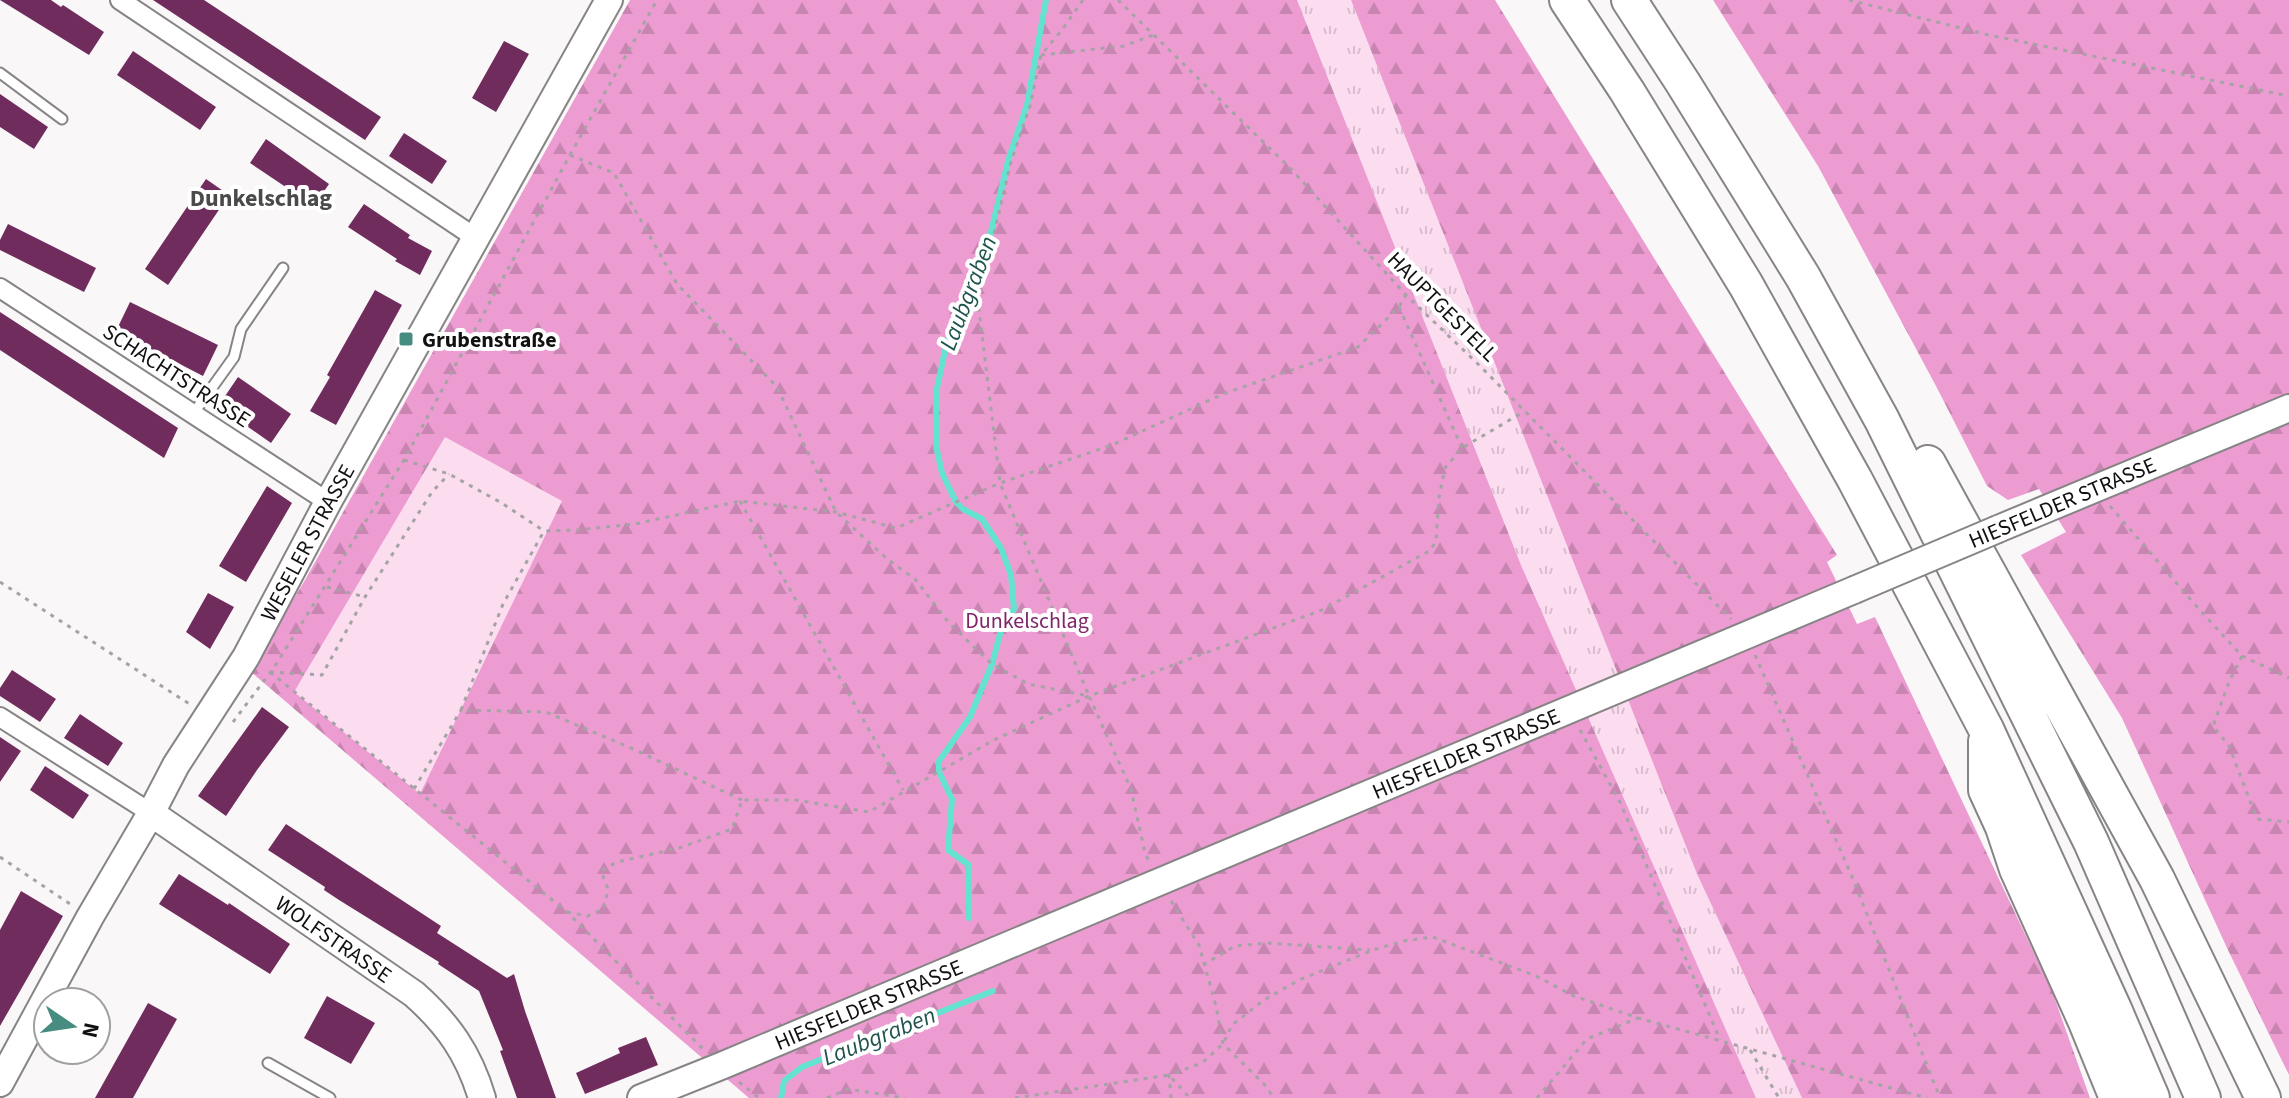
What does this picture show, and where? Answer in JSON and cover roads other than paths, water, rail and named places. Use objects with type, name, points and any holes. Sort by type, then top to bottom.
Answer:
[{"type":"highway","points":[[1567,0],[1627,91],[1746,285],[1855,480],[1986,729],[2152,1098]]},
{"type":"highway","points":[[1629,0],[1803,277],[1882,420],[2091,842],[2203,1098]]},
{"type":"highway","points":[[1882,420],[1922,452],[2157,879],[2263,1098]]},
{"type":"highway","points":[[1986,729],[1986,790],[2032,879],[2095,1017],[2127,1098]]},
{"type":"highway","points":[[2003,827],[2017,869],[2117,1098]]},
{"type":"street","points":[[120,0],[476,238]]},
{"type":"street","name":"WESELER STRASSE","points":[[0,1083],[176,765],[246,657],[328,502],[609,0]]},
{"type":"street","name":"SCHACHTSTRASSE","points":[[0,288],[328,502]]},
{"type":"street","name":"HIESFELDER STRASSE","points":[[641,1098],[2289,408]]},
{"type":"street","points":[[0,717],[151,813]]},
{"type":"street","name":"WOLFSTRASSE","points":[[151,813],[414,994],[445,1023],[473,1072],[482,1098]]},
{"type":"lane","points":[[0,73],[62,119]]},
{"type":"lane","points":[[193,414],[234,357],[241,329],[283,268]]},
{"type":"lane","points":[[268,1063],[330,1098]]},
{"type":"waterway","name":"Laubgraben","points":[[969,918],[969,865],[948,850],[952,799],[939,772],[939,761],[970,717],[992,664],[1002,627],[1014,609],[1011,575],[1001,548],[982,519],[956,502],[942,473],[936,446],[936,393],[947,341],[987,249],[1008,161],[1027,105],[1046,0]]},
{"type":"waterway","name":"Laubgraben","points":[[781,1098],[784,1081],[802,1067],[993,991]]},
{"type":"place","name":"Grubenstraße","points":[[406,339]]},
{"type":"district","name":"Dunkelschlag","points":[[261,198]]}]
